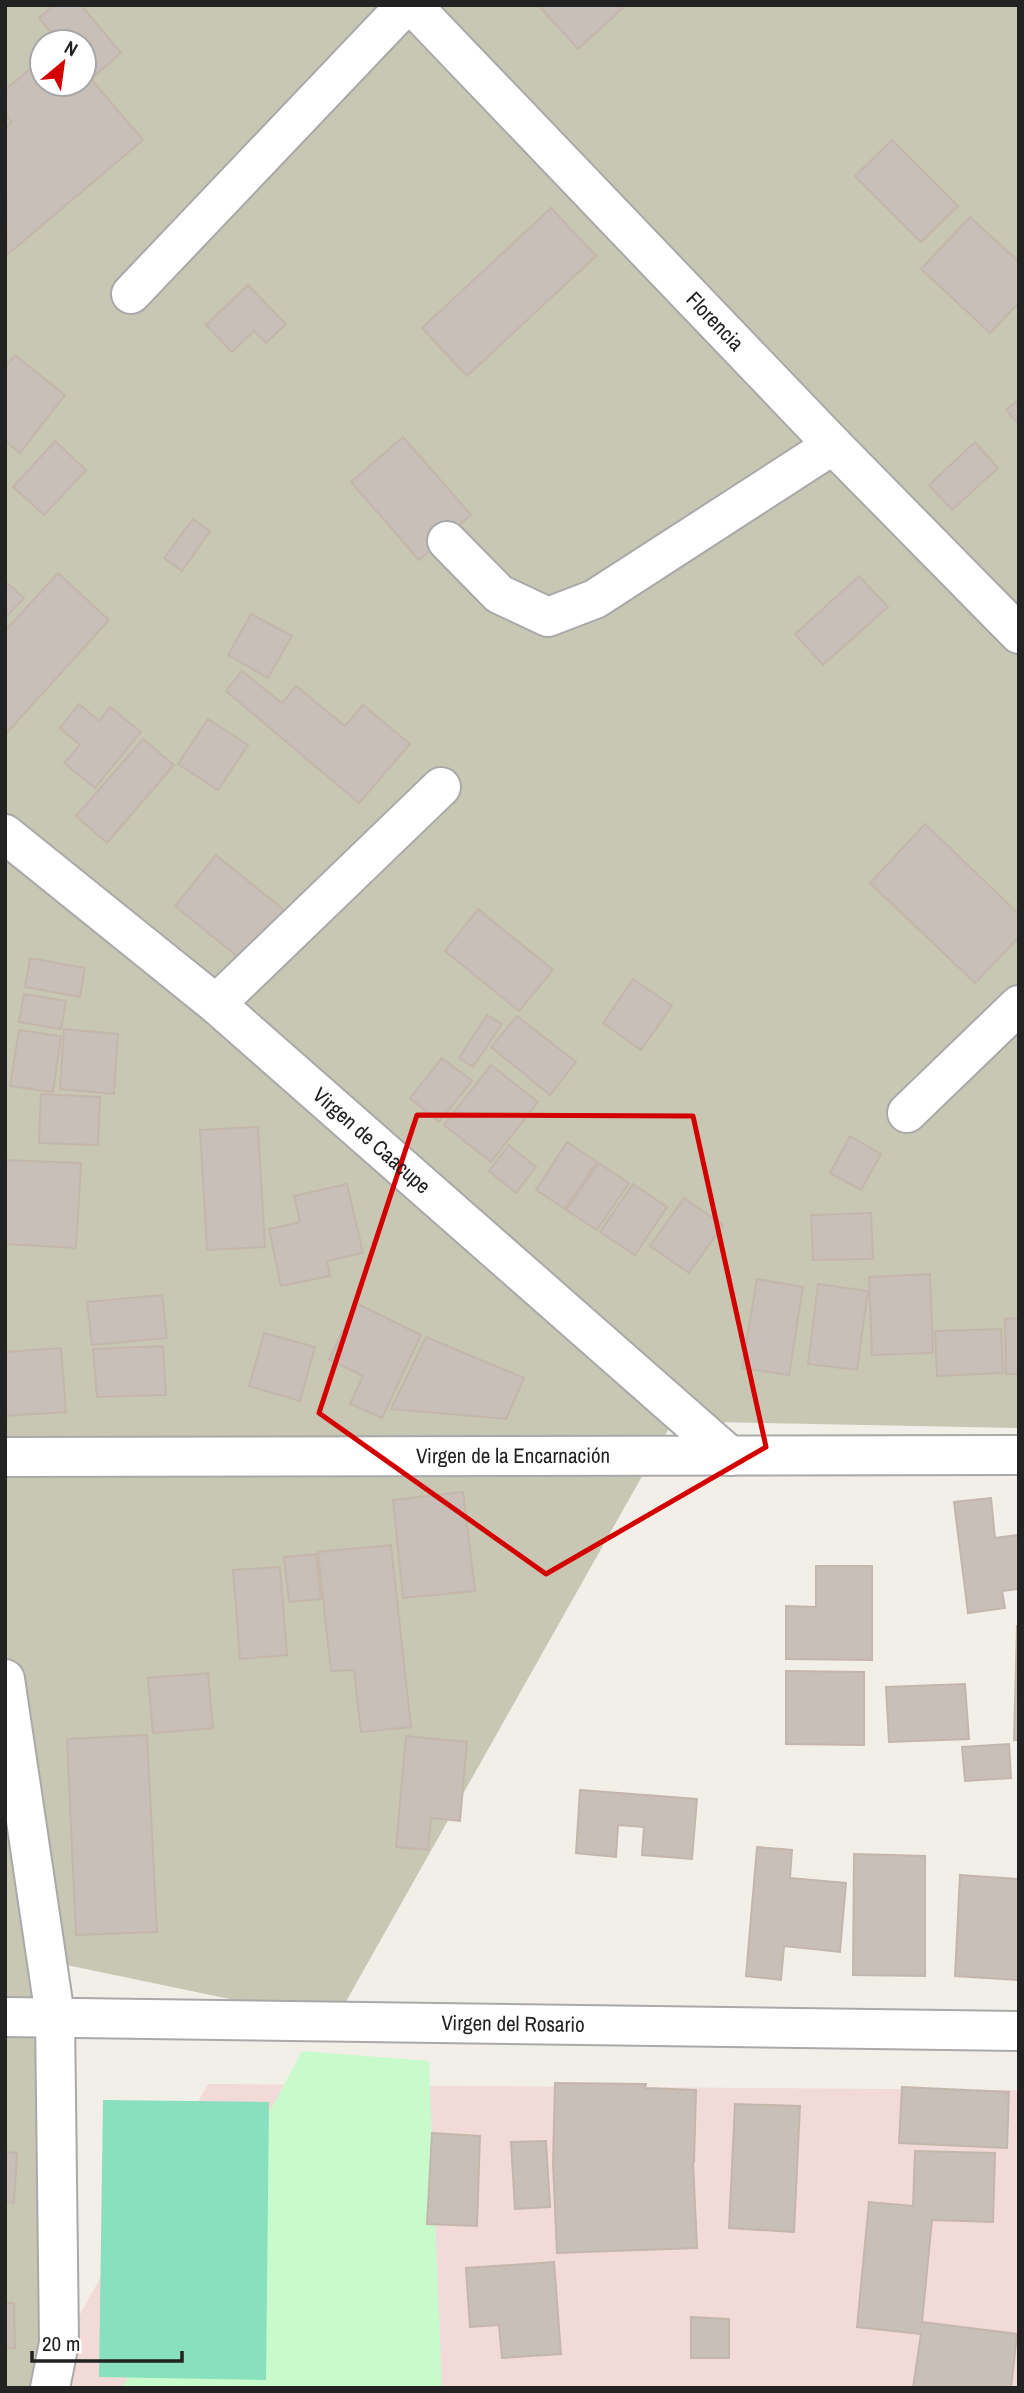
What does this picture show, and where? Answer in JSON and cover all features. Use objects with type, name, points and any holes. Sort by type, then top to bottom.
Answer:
[{"type":"street","points":[[131,294],[406,5]]},
{"type":"street","name":"Florencia","points":[[412,5],[833,445],[1019,634]]},
{"type":"street","points":[[447,541],[499,594],[548,617],[595,599],[617,586],[833,445]]},
{"type":"street","points":[[216,1004],[441,787]]},
{"type":"street","name":"Virgen de Caacupe","points":[[5,834],[216,1004],[730,1455]]},
{"type":"street","points":[[907,1113],[1019,1004]]},
{"type":"street","name":"Virgen de la Encarnación","points":[[5,1457],[1019,1455]]},
{"type":"street","points":[[5,1679],[55,2016],[59,2343],[50,2388]]},
{"type":"street","name":"Virgen del Rosario","points":[[5,2017],[1019,2031]]},
{"type":"highlighted area","points":[[417,1115],[693,1116],[766,1447],[546,1574],[319,1413]]},
{"type":"shaded area","points":[[5,5],[1019,5],[1019,1428],[713,1422],[5,816]]},
{"type":"shaded area","points":[[5,850],[676,1416],[335,2021],[57,1963],[41,2388],[5,2388]]},
{"type":"shaded area","points":[[208,2084],[1019,2090],[1019,2388],[39,2388]]},
{"type":"green space","points":[[302,2051],[429,2061],[442,2388],[122,2388]]},
{"type":"green space","points":[[103,2100],[269,2102],[266,2380],[99,2377]]},
{"type":"building","points":[[54,5],[81,5],[121,53],[98,73],[98,28],[47,28],[39,18]]},
{"type":"building","points":[[538,5],[626,5],[578,49]]},
{"type":"building","points":[[28,71],[28,98],[98,98],[98,87],[143,140],[7,255],[5,128],[12,122],[5,114],[5,90]]},
{"type":"building","points":[[892,140],[958,206],[921,242],[855,176]]},
{"type":"building","points":[[551,208],[596,256],[467,376],[422,328]]},
{"type":"building","points":[[970,217],[1019,262],[1019,303],[990,333],[921,269]]},
{"type":"building","points":[[248,285],[286,324],[266,343],[254,331],[232,352],[206,325]]},
{"type":"building","points":[[15,355],[65,395],[20,453],[5,441],[5,368]]},
{"type":"building","points":[[1019,399],[1019,425],[1006,410]]},
{"type":"building","points":[[403,437],[471,515],[419,560],[351,482]]},
{"type":"building","points":[[55,441],[86,470],[44,515],[13,487]]},
{"type":"building","points":[[975,442],[998,468],[952,510],[929,485]]},
{"type":"building","points":[[193,519],[210,531],[182,571],[164,558]]},
{"type":"building","points":[[58,573],[109,620],[5,735],[5,631]]},
{"type":"building","points":[[859,576],[888,607],[823,665],[795,634]]},
{"type":"building","points":[[5,581],[24,598],[5,618]]},
{"type":"building","points":[[251,614],[292,636],[268,678],[228,655]]},
{"type":"building","points":[[242,671],[282,703],[296,686],[345,726],[363,705],[410,744],[359,803],[226,691]]},
{"type":"building","points":[[79,704],[99,721],[110,707],[141,732],[95,788],[64,763],[80,745],[60,728]]},
{"type":"building","points":[[208,719],[248,745],[218,790],[178,764]]},
{"type":"building","points":[[143,739],[174,765],[107,843],[76,816]]},
{"type":"building","points":[[925,824],[1019,914],[1019,937],[975,983],[870,883]]},
{"type":"building","points":[[216,855],[284,910],[243,961],[175,906]]},
{"type":"building","points":[[478,909],[553,970],[519,1011],[445,951]]},
{"type":"building","points":[[30,958],[85,968],[80,997],[25,987]]},
{"type":"building","points":[[633,979],[672,1006],[641,1050],[603,1023]]},
{"type":"building","points":[[24,994],[66,1001],[61,1029],[19,1022]]},
{"type":"building","points":[[487,1015],[502,1024],[473,1067],[459,1058]]},
{"type":"building","points":[[517,1016],[576,1062],[550,1095],[491,1047]]},
{"type":"building","points":[[64,1029],[118,1034],[114,1094],[60,1089]]},
{"type":"building","points":[[19,1030],[61,1036],[53,1092],[10,1086]]},
{"type":"building","points":[[442,1058],[472,1081],[439,1122],[410,1098]]},
{"type":"building","points":[[491,1065],[538,1102],[491,1162],[444,1125]]},
{"type":"building","points":[[41,1094],[100,1097],[98,1145],[39,1143]]},
{"type":"building","points":[[258,1127],[265,1247],[207,1250],[200,1130]]},
{"type":"building","points":[[850,1136],[881,1154],[861,1190],[830,1173]]},
{"type":"building","points":[[567,1142],[597,1162],[565,1209],[536,1190]]},
{"type":"building","points":[[509,1145],[536,1167],[516,1193],[489,1171]]},
{"type":"building","points":[[5,1160],[81,1163],[76,1248],[5,1244]]},
{"type":"building","points":[[599,1163],[629,1183],[597,1230],[566,1210]]},
{"type":"building","points":[[347,1184],[363,1253],[327,1261],[330,1276],[281,1286],[269,1229],[300,1222],[294,1196]]},
{"type":"building","points":[[633,1184],[667,1207],[635,1255],[600,1232]]},
{"type":"building","points":[[684,1198],[723,1225],[689,1273],[650,1246]]},
{"type":"building","points":[[871,1213],[873,1259],[813,1260],[811,1215]]},
{"type":"building","points":[[930,1274],[933,1353],[872,1355],[869,1277]]},
{"type":"building","points":[[757,1279],[803,1287],[789,1375],[742,1368]]},
{"type":"building","points":[[818,1284],[868,1291],[857,1370],[808,1364]]},
{"type":"building","points":[[162,1295],[167,1338],[92,1345],[87,1302]]},
{"type":"building","points":[[356,1303],[421,1335],[382,1418],[350,1404],[363,1376],[329,1359]]},
{"type":"building","points":[[1019,1318],[1019,1374],[1006,1374],[1005,1319]]},
{"type":"building","points":[[1001,1329],[1003,1373],[937,1376],[935,1331]]},
{"type":"building","points":[[264,1333],[315,1347],[300,1401],[249,1386]]},
{"type":"building","points":[[426,1337],[524,1378],[506,1419],[391,1409]]},
{"type":"building","points":[[163,1346],[166,1395],[97,1397],[93,1349]]},
{"type":"building","points":[[61,1348],[66,1412],[5,1416],[5,1352]]},
{"type":"building","points":[[463,1492],[475,1591],[403,1598],[393,1500]]},
{"type":"building","points":[[991,1498],[995,1538],[1019,1535],[1019,1589],[1002,1591],[1005,1608],[968,1613],[954,1502]]},
{"type":"building","points":[[391,1545],[411,1727],[361,1732],[354,1670],[331,1671],[318,1552]]},
{"type":"building","points":[[316,1554],[321,1599],[289,1602],[284,1557]]},
{"type":"building","points":[[816,1566],[872,1566],[872,1660],[786,1659],[786,1606],[816,1607]]},
{"type":"building","points":[[280,1567],[287,1655],[240,1659],[233,1570]]},
{"type":"building","points":[[1017,1626],[1019,1740],[1014,1740]]},
{"type":"building","points":[[786,1671],[864,1672],[864,1745],[786,1744]]},
{"type":"building","points":[[208,1673],[213,1728],[153,1733],[148,1678]]},
{"type":"building","points":[[965,1684],[969,1739],[889,1742],[886,1687]]},
{"type":"building","points":[[147,1735],[157,1932],[76,1935],[67,1739]]},
{"type":"building","points":[[406,1736],[467,1742],[460,1821],[431,1818],[428,1850],[396,1847]]},
{"type":"building","points":[[1009,1744],[1011,1778],[965,1781],[962,1747]]},
{"type":"building","points":[[580,1790],[697,1799],[692,1859],[642,1855],[644,1827],[618,1825],[616,1857],[576,1853]]},
{"type":"building","points":[[757,1847],[792,1850],[790,1878],[846,1883],[840,1952],[784,1946],[781,1980],[746,1976]]},
{"type":"building","points":[[854,1854],[925,1856],[925,1976],[853,1975]]},
{"type":"building","points":[[960,1875],[1019,1879],[1019,1980],[955,1976]]},
{"type":"building","points":[[555,2083],[646,2084],[645,2088],[696,2090],[693,2162],[697,2248],[557,2253],[553,2164]]},
{"type":"building","points":[[902,2087],[1009,2092],[1007,2148],[899,2143]]},
{"type":"building","points":[[735,2104],[800,2106],[794,2232],[729,2228]]},
{"type":"building","points":[[432,2133],[480,2136],[477,2226],[427,2224]]},
{"type":"building","points":[[546,2141],[550,2207],[515,2209],[511,2142]]},
{"type":"building","points":[[915,2151],[995,2153],[993,2222],[932,2220],[922,2322],[1017,2334],[1011,2388],[913,2388],[921,2334],[857,2327],[869,2202],[913,2206]]},
{"type":"building","points":[[5,2152],[17,2153],[14,2203],[5,2202]]},
{"type":"building","points":[[554,2262],[561,2354],[502,2358],[499,2325],[470,2327],[466,2268]]},
{"type":"building","points":[[5,2303],[14,2303],[15,2348],[5,2348]]},
{"type":"building","points":[[691,2317],[729,2319],[729,2358],[691,2358]]}]
